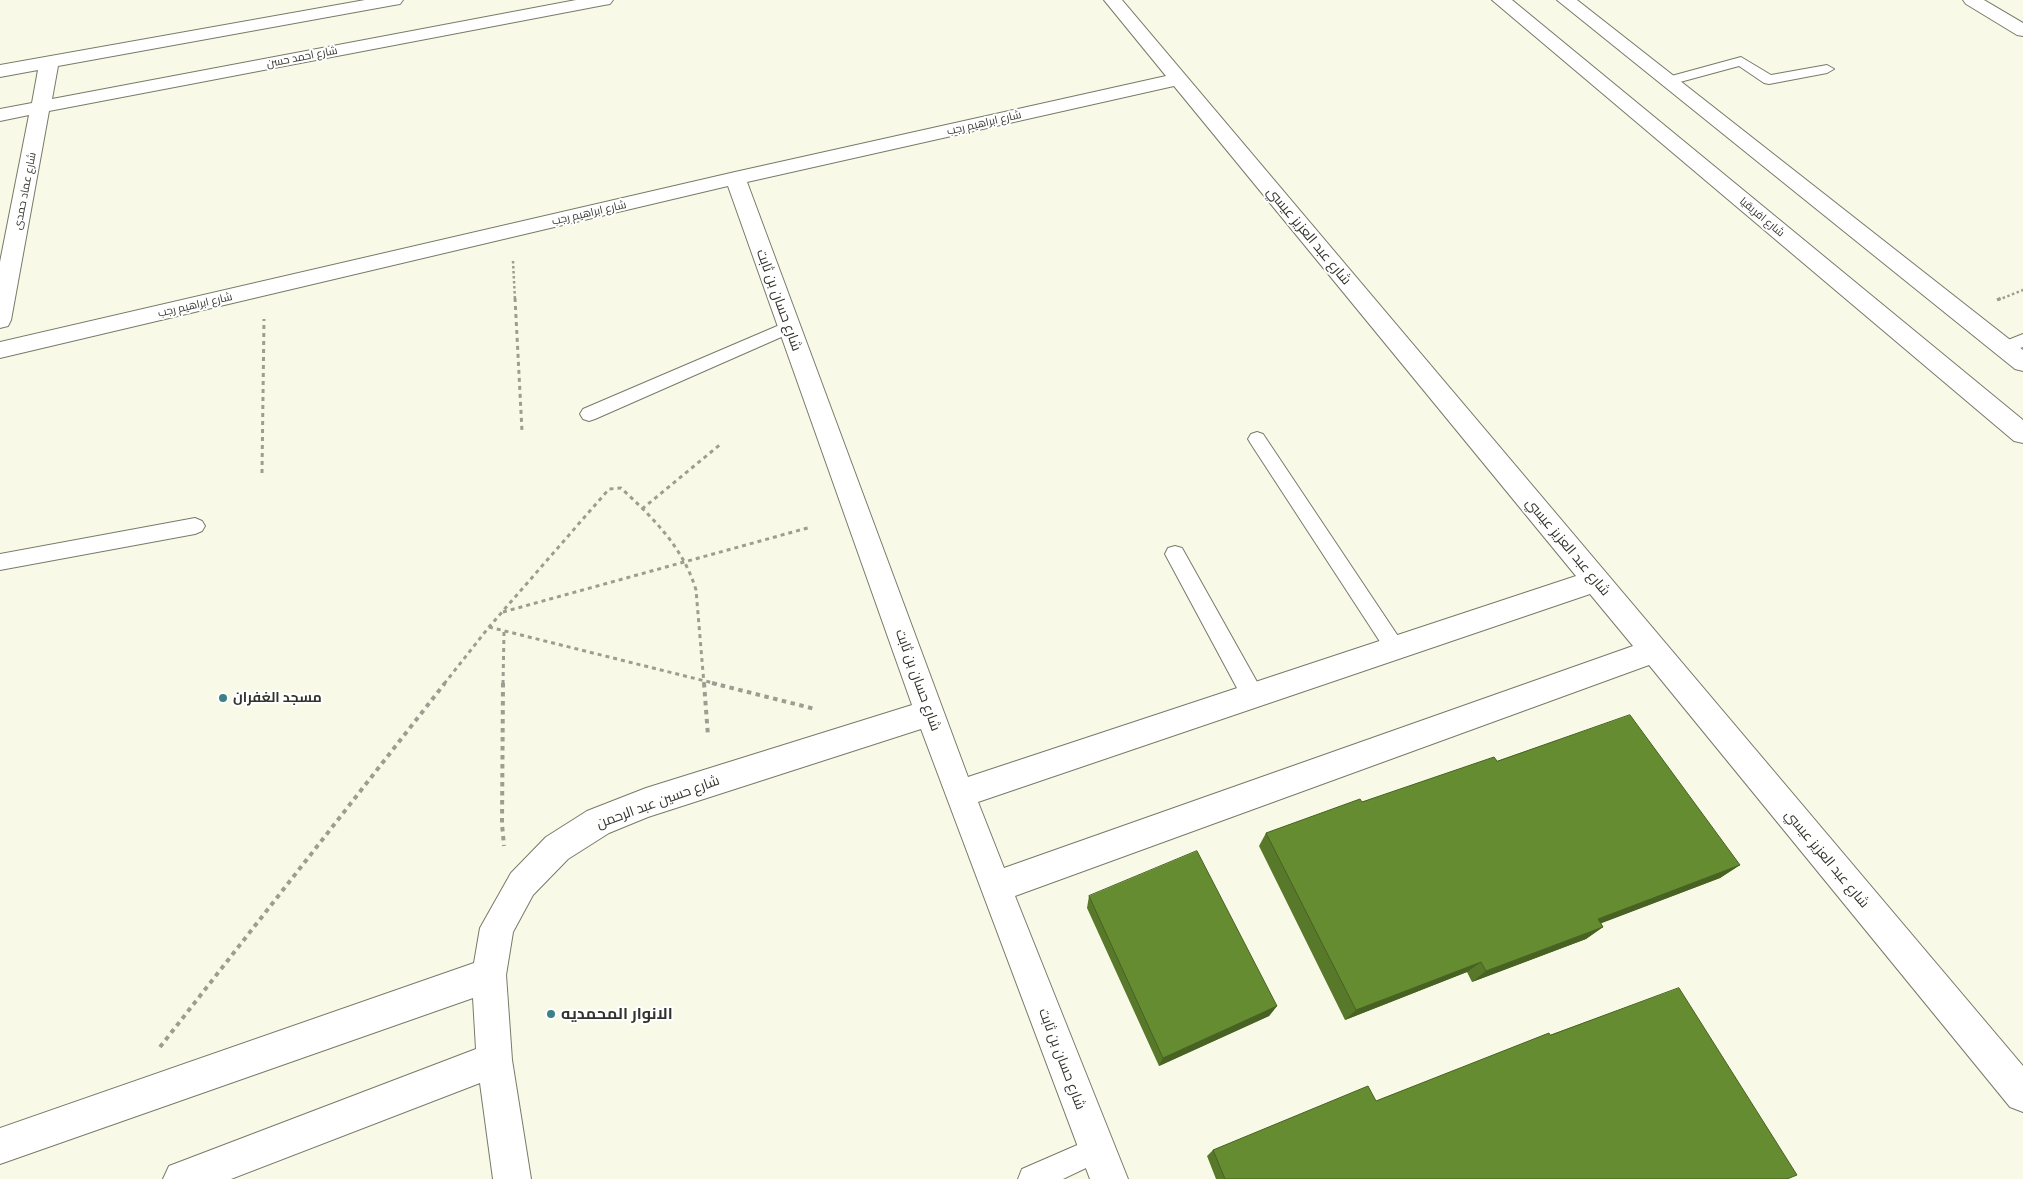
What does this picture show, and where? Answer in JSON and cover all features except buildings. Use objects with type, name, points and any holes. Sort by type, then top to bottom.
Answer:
[{"type":"street","points":[[0,71],[394,0]]},
{"type":"street","name":"شارع احمد حسن","points":[[0,115],[604,0]]},
{"type":"street","name":"شارع عبد العزيز عيسي","points":[[1113,0],[2023,1094]]},
{"type":"street","name":"شارع افريقيا","points":[[1501,0],[2023,434]]},
{"type":"street","points":[[1566,0],[2023,363]]},
{"type":"street","points":[[1972,0],[2023,31]]},
{"type":"street","name":"شارع عماد حمدى","points":[[0,320],[50,62]]},
{"type":"street","name":"شارع ابراهيم رجب","points":[[0,350],[735,178],[1178,79]]},
{"type":"street","name":"شارع حسان بن ثابت","points":[[735,178],[959,794],[1109,1179]]},
{"type":"street","points":[[959,794],[1596,581]]},
{"type":"street","points":[[995,887],[1654,651]]},
{"type":"street","name":"شارع حسين عبد الرحمن","points":[[512,1179],[494,1060],[489,975],[497,928],[522,884],[557,848],[598,822],[656,800],[930,713]]},
{"type":"street","points":[[0,1146],[489,975]]},
{"type":"street","points":[[182,1179],[494,1060]]},
{"type":"lane","points":[[1669,81],[1741,61],[1769,80],[1827,69]]},
{"type":"lane","points":[[589,414],[789,327]]},
{"type":"lane","points":[[2004,348],[2023,340]]},
{"type":"lane","points":[[1257,439],[1395,648]]},
{"type":"lane","points":[[0,562],[195,526]]},
{"type":"lane","points":[[1175,554],[1253,696]]},
{"type":"lane","points":[[1032,1179],[1098,1150]]},
{"type":"path","points":[[511,231],[522,431]]},
{"type":"path","points":[[262,473],[264,289]]},
{"type":"path","points":[[642,509],[722,443]]},
{"type":"path","points":[[157,1051],[488,627],[610,489],[621,488],[642,509],[676,545],[687,561],[693,575],[696,590],[708,736]]},
{"type":"path","points":[[502,613],[811,527]]},
{"type":"path","points":[[488,627],[820,711]]},
{"type":"path","points":[[504,632],[502,824],[504,847],[511,865],[522,884]]},
{"type":"place","name":"مسجد الغفران","points":[[223,698]]},
{"type":"place","name":"الانوار المحمديه","points":[[551,1014]]}]
